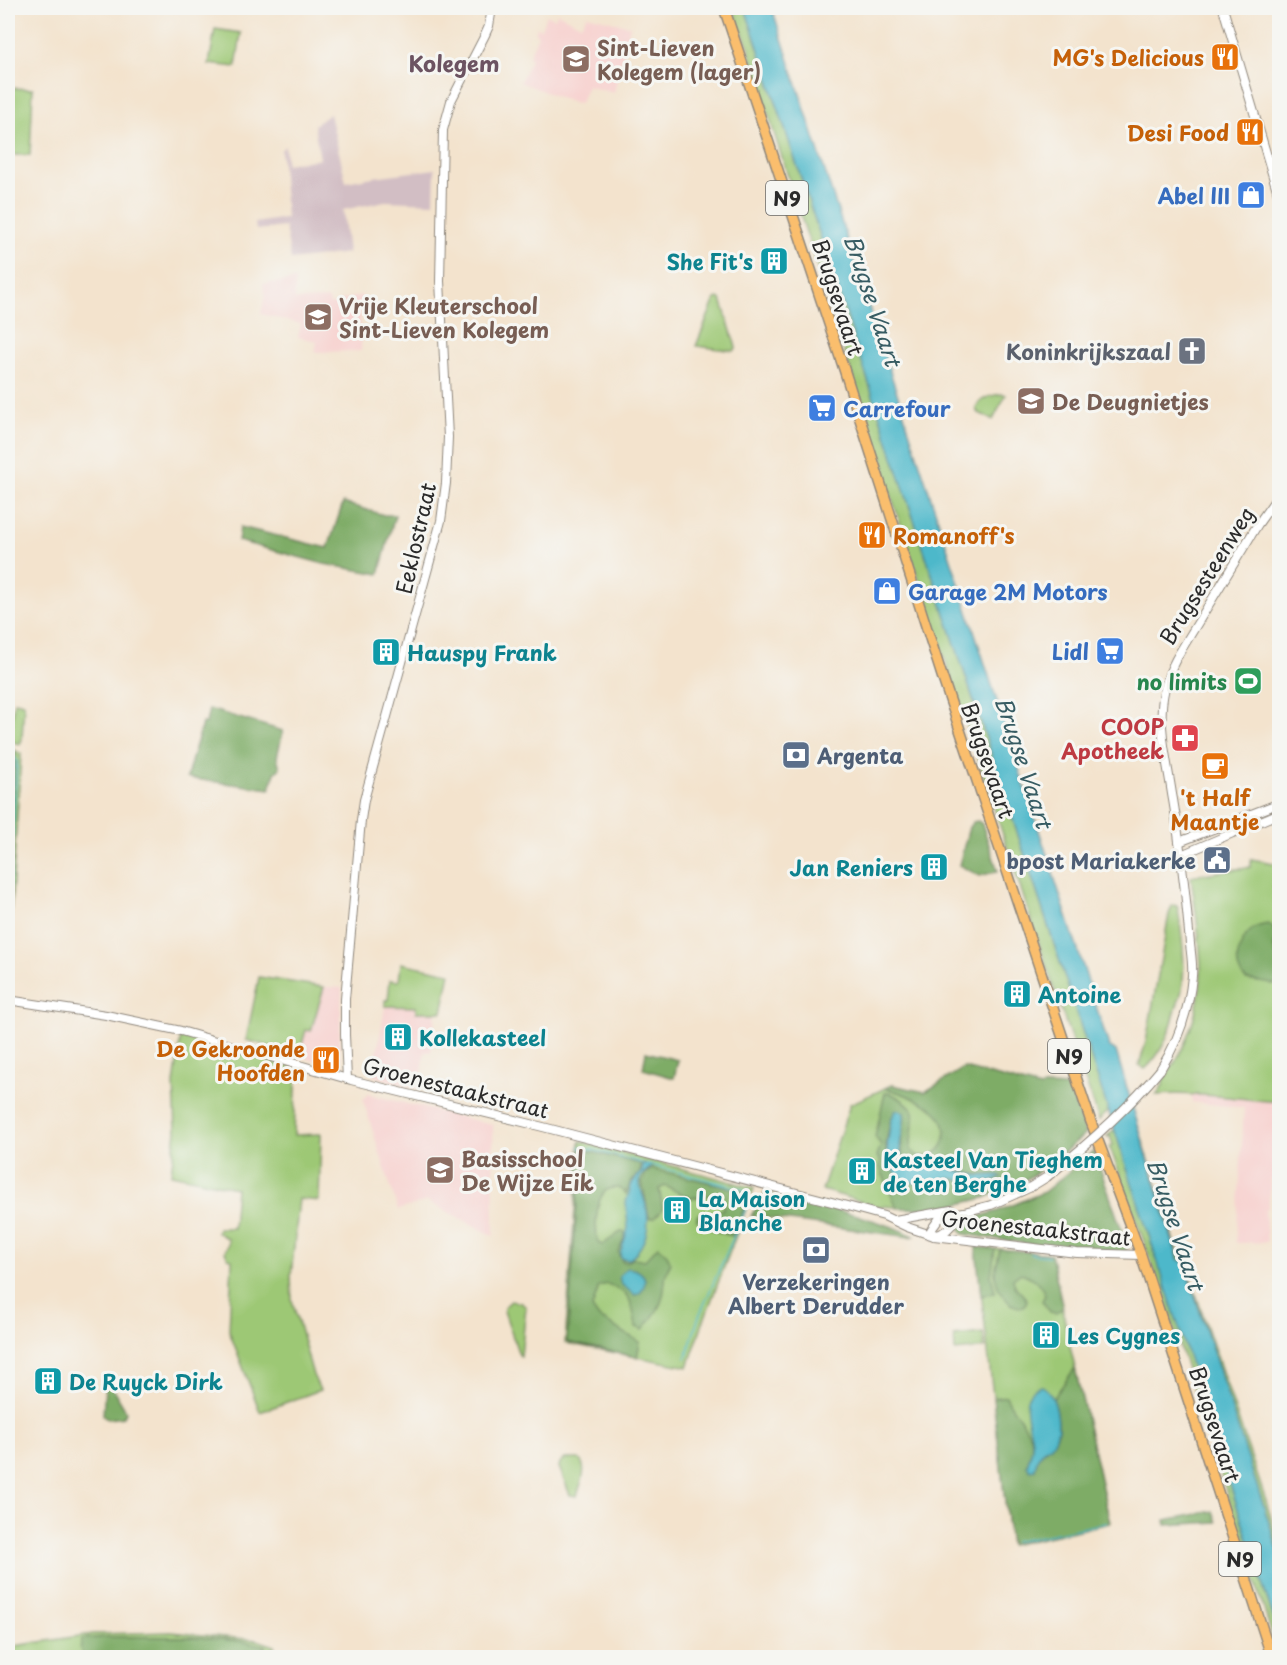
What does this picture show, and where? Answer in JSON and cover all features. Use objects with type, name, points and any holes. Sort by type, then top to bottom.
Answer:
[{"type":"main road","name":"Brugsevaart","points":[[724,8],[844,369],[948,696],[1091,1122],[1141,1254],[1272,1658]]},
{"type":"street","name":"Eeklostraat","points":[[347,1079],[345,999],[364,800],[441,521],[446,483],[448,437],[440,281],[443,130],[451,101],[489,26],[492,8]]},
{"type":"street","points":[[1223,8],[1280,200]]},
{"type":"street","name":"Brugsesteenweg","points":[[964,1212],[991,1205],[1047,1178],[1139,1095],[1160,1070],[1172,1050],[1188,1005],[1192,976],[1177,821],[1164,753],[1161,707],[1164,685],[1180,652],[1258,524],[1280,493]]},
{"type":"street","points":[[1179,842],[1280,803]]},
{"type":"street","points":[[1181,855],[1280,813]]},
{"type":"street","name":"Groenestaakstraat","points":[[8,1000],[106,1015],[182,1031],[347,1079],[543,1126],[816,1197],[894,1220],[934,1236],[1077,1253],[1141,1254]]},
{"type":"street","name":"Groenestaakstraat","points":[[894,1220],[948,1210],[964,1212]]},
{"type":"street","points":[[964,1212],[944,1233],[934,1236],[931,1230],[939,1219],[946,1215],[964,1212]]},
{"type":"shaded area","name":"Sint-Lieven Kolegem (lager)","points":[[557,13],[581,25],[587,15],[630,26],[614,93],[587,86],[580,103],[576,104],[520,82],[531,60],[529,56],[538,35],[535,33],[537,27],[541,29],[546,15],[555,18]]},
{"type":"shaded area","points":[[330,114],[346,182],[435,169],[434,203],[385,201],[343,210],[348,253],[291,260],[285,227],[256,230],[255,223],[286,218],[281,150],[285,146],[286,164],[320,159],[314,125]]},
{"type":"shaded area","name":"Vrije Kleuterschool Sint-Lieven Kolegem","points":[[295,280],[295,300],[329,299],[330,304],[338,304],[338,301],[362,295],[361,351],[315,352],[317,341],[298,337],[301,324],[261,314],[265,296],[263,284]]},
{"type":"shaded area","points":[[324,987],[342,988],[340,1067],[299,1056],[306,1030],[311,1031]]},
{"type":"shaded area","points":[[385,1006],[416,1007],[416,1012],[436,1012],[431,1052],[425,1051],[420,1089],[373,1076]]},
{"type":"shaded area","name":"Basisschool De Wijze Eik","points":[[368,1094],[493,1125],[494,1236],[427,1201],[398,1210],[363,1100]]},
{"type":"shaded area","points":[[1192,1095],[1279,1102],[1279,1178],[1271,1179],[1268,1208],[1265,1209],[1267,1242],[1236,1243],[1244,1108],[1192,1102]]},
{"type":"green space","points":[[733,8],[745,8],[1109,1111],[1099,1120],[887,483],[883,460],[869,428],[776,139],[750,49]]},
{"type":"green space","points":[[215,29],[241,33],[236,67],[209,64]]},
{"type":"green space","points":[[8,88],[33,89],[30,155],[8,153]]},
{"type":"green space","points":[[715,299],[721,299],[735,344],[734,351],[696,346]]},
{"type":"green space","points":[[1006,395],[993,420],[977,412],[976,407],[984,399]]},
{"type":"green space","points":[[343,503],[384,515],[395,515],[379,574],[324,564],[238,541],[240,527],[328,548]]},
{"type":"green space","points":[[14,701],[24,704],[20,744],[15,743],[10,737]]},
{"type":"green space","points":[[209,709],[283,731],[277,757],[280,768],[275,773],[270,789],[187,778],[202,723],[206,723]]},
{"type":"green space","points":[[8,746],[21,754],[8,957]]},
{"type":"green space","points":[[8,752],[16,754],[9,863],[8,863]]},
{"type":"green space","points":[[978,821],[982,824],[998,871],[980,876],[959,865],[969,827],[973,822]]},
{"type":"green space","points":[[1251,859],[1279,864],[1279,1102],[1202,1095],[1156,1095],[1185,1043],[1198,1000],[1201,960],[1191,876],[1251,867]]},
{"type":"green space","points":[[1174,905],[1178,909],[1183,949],[1184,969],[1181,992],[1171,1028],[1164,1043],[1156,1057],[1145,1069],[1139,1065],[1146,1042],[1169,914]]},
{"type":"green space","points":[[1268,924],[1273,927],[1276,934],[1274,949],[1279,961],[1279,985],[1246,980],[1238,967],[1238,954],[1246,936],[1254,928]]},
{"type":"green space","points":[[401,963],[450,973],[442,1012],[416,1012],[416,1007],[385,1006],[385,1000],[388,1000],[390,980],[399,981]]},
{"type":"green space","points":[[259,977],[324,987],[311,1031],[306,1030],[299,1055],[246,1040]]},
{"type":"green space","points":[[181,1035],[297,1069],[294,1135],[321,1134],[319,1201],[299,1199],[291,1276],[292,1300],[313,1375],[320,1390],[260,1412],[229,1331],[232,1259],[228,1258],[225,1251],[228,1239],[217,1232],[218,1228],[233,1228],[236,1188],[171,1174],[176,1131],[174,1084]]},
{"type":"green space","points":[[646,1052],[678,1060],[674,1078],[643,1069]]},
{"type":"green space","points":[[964,1068],[1040,1088],[1043,1086],[1069,1087],[1086,1133],[1053,1162],[1020,1183],[984,1198],[937,1209],[877,1206],[822,1190],[850,1104],[892,1085],[925,1092]]},
{"type":"green space","points":[[964,1068],[1040,1088],[1043,1086],[1069,1087],[1086,1133],[1053,1162],[1020,1183],[984,1198],[937,1209],[897,1208],[880,1168],[880,1160],[877,1156],[881,1145],[875,1137],[885,1093],[888,1092],[908,1104],[912,1110],[914,1122],[911,1150],[918,1156],[928,1156],[937,1152],[944,1141],[945,1129],[936,1112],[925,1104],[885,1088],[892,1085],[925,1092]],"holes":[[[891,1118],[901,1136],[902,1156],[913,1164],[952,1168],[985,1176],[969,1183],[949,1177],[927,1184],[903,1178],[887,1161],[886,1144]]]},
{"type":"green space","points":[[1115,1129],[1279,1635],[1279,1656],[1163,1294],[1109,1147],[1113,1145],[1110,1136],[1106,1137]]},
{"type":"green space","points":[[1141,1135],[1179,1256],[1184,1259],[1265,1498],[1279,1544],[1279,1553],[1184,1263],[1178,1259]]},
{"type":"green space","points":[[580,1141],[754,1188],[688,1367],[565,1343]]},
{"type":"green space","points":[[581,1149],[641,1164],[640,1173],[632,1180],[626,1194],[621,1189],[607,1190],[599,1202],[596,1219],[598,1243],[602,1245],[622,1231],[626,1234],[618,1252],[622,1261],[626,1262],[634,1258],[645,1260],[658,1246],[666,1253],[671,1263],[660,1305],[643,1330],[636,1327],[632,1305],[622,1291],[607,1284],[599,1286],[592,1308],[598,1317],[640,1342],[637,1357],[567,1342]]},
{"type":"green space","points":[[1094,1151],[1128,1248],[1124,1252],[1042,1246],[964,1234],[960,1229],[960,1222],[998,1211],[1044,1192]]},
{"type":"green space","points":[[652,1169],[741,1190],[744,1194],[745,1206],[732,1236],[716,1231],[697,1220],[697,1216],[702,1212],[716,1212],[723,1209],[723,1202],[709,1196],[690,1198],[665,1186],[659,1189],[663,1209],[654,1218],[649,1218],[642,1182],[645,1174]]},
{"type":"green space","points":[[765,1193],[857,1215],[914,1236],[751,1216]]},
{"type":"green space","points":[[976,1247],[1051,1254],[1110,1523],[1010,1545]]},
{"type":"green space","points":[[976,1247],[995,1249],[991,1276],[995,1292],[981,1296]]},
{"type":"green space","points":[[1000,1249],[1051,1254],[1063,1308],[1056,1313],[1050,1312],[1042,1301],[1045,1295],[1039,1284],[1021,1273],[1013,1279],[1027,1300],[1024,1307],[1018,1307],[1008,1301],[997,1285],[995,1273]]},
{"type":"green space","points":[[511,1301],[521,1303],[526,1307],[521,1356],[504,1311],[504,1307]]},
{"type":"green space","points":[[983,1333],[985,1348],[955,1351],[954,1336]]},
{"type":"green space","points":[[1075,1368],[1110,1523],[1010,1545],[993,1398],[1006,1396],[1028,1430],[1032,1444],[1027,1465],[1035,1469],[1039,1455],[1053,1442],[1058,1432],[1058,1421],[1052,1400]]},
{"type":"green space","points":[[108,1383],[126,1411],[124,1417],[108,1419],[103,1415],[105,1386]]},
{"type":"green space","points":[[565,1459],[579,1459],[582,1463],[583,1477],[577,1496],[570,1495],[559,1467]]},
{"type":"green space","points":[[1213,1511],[1217,1522],[1166,1525],[1165,1520]]},
{"type":"green space","points":[[171,1632],[257,1640],[275,1646],[265,1658],[8,1658],[8,1647],[93,1634]]},
{"type":"green space","points":[[207,1638],[266,1646],[258,1658],[157,1657],[132,1651],[129,1657],[84,1658],[80,1649],[82,1639]]},
{"type":"water","points":[[745,8],[772,8],[1109,1046],[1116,1051],[1178,1259],[1184,1263],[1279,1553],[1279,1635],[1055,947]]},
{"type":"water","points":[[899,1110],[904,1113],[900,1149],[902,1157],[909,1163],[920,1167],[948,1168],[975,1175],[998,1175],[1001,1178],[970,1183],[947,1178],[919,1184],[899,1176],[890,1164],[887,1150],[892,1119],[895,1111]]},
{"type":"water","points":[[643,1163],[653,1166],[640,1179],[647,1212],[647,1233],[635,1254],[624,1259],[620,1254],[628,1228],[626,1202],[632,1183],[642,1171]]},
{"type":"water","points":[[627,1268],[641,1273],[645,1279],[641,1292],[635,1295],[621,1284],[619,1276]]},
{"type":"water","points":[[1042,1386],[1055,1404],[1058,1429],[1051,1446],[1043,1450],[1035,1469],[1030,1470],[1027,1465],[1032,1444],[1026,1409],[1027,1401],[1034,1389]]},
{"type":"waterway","points":[[8,750],[17,761],[8,917]]},
{"type":"waterway","points":[[579,1147],[642,1163]]},
{"type":"waterway","points":[[647,1164],[742,1189],[749,1198],[699,1316],[686,1358]]},
{"type":"waterway","points":[[1030,1254],[1049,1256]]},
{"type":"waterway","points":[[1014,1542],[1107,1523]]},
{"type":"place","name":"MG's Delicious","points":[[1225,57]]},
{"type":"place","name":"Sint-Lieven Kolegem (lager)","points":[[576,59]]},
{"type":"place","name":"Desi Food","points":[[1250,132]]},
{"type":"place","name":"Abel III","points":[[1251,195]]},
{"type":"place","name":"She Fit's","points":[[774,261]]},
{"type":"place","name":"Vrije Kleuterschool Sint-Lieven Kolegem","points":[[318,317]]},
{"type":"place","name":"Koninkrijkszaal","points":[[1192,351]]},
{"type":"place","name":"De Deugnietjes","points":[[1031,401]]},
{"type":"place","name":"Carrefour","points":[[822,408]]},
{"type":"place","name":"Romanoff's","points":[[872,535]]},
{"type":"place","name":"Garage 2M Motors","points":[[887,591]]},
{"type":"place","name":"Lidl","points":[[1110,651]]},
{"type":"place","name":"Hauspy Frank","points":[[386,652]]},
{"type":"place","name":"no limits","points":[[1248,681]]},
{"type":"place","name":"COOP Apotheek","points":[[1185,738]]},
{"type":"place","name":"Argenta","points":[[796,755]]},
{"type":"place","name":"'t Half Maantje","points":[[1215,766]]},
{"type":"place","name":"bpost Mariakerke","points":[[1217,860]]},
{"type":"place","name":"Jan Reniers","points":[[934,867]]},
{"type":"place","name":"Antoine","points":[[1017,994]]},
{"type":"place","name":"Kollekasteel","points":[[398,1037]]},
{"type":"place","name":"De Gekroonde Hoofden","points":[[326,1060]]},
{"type":"place","name":"Basisschool De Wijze Eik","points":[[440,1170]]},
{"type":"place","name":"Kasteel Van Tieghem de ten Berghe","points":[[862,1171]]},
{"type":"place","name":"La Maison Blanche","points":[[677,1210]]},
{"type":"place","name":"Verzekeringen Albert Derudder","points":[[816,1250]]},
{"type":"place","name":"Les Cygnes","points":[[1046,1335]]},
{"type":"place","name":"De Ruyck Dirk","points":[[48,1381]]},
{"type":"district","name":"Kolegem","points":[[454,62]]},
{"type":"water label","name":"Brugse Vaart","points":[[874,300]]},
{"type":"water label","name":"Brugse Vaart","points":[[1025,762]]},
{"type":"water label","name":"Brugse Vaart","points":[[1177,1224]]}]
